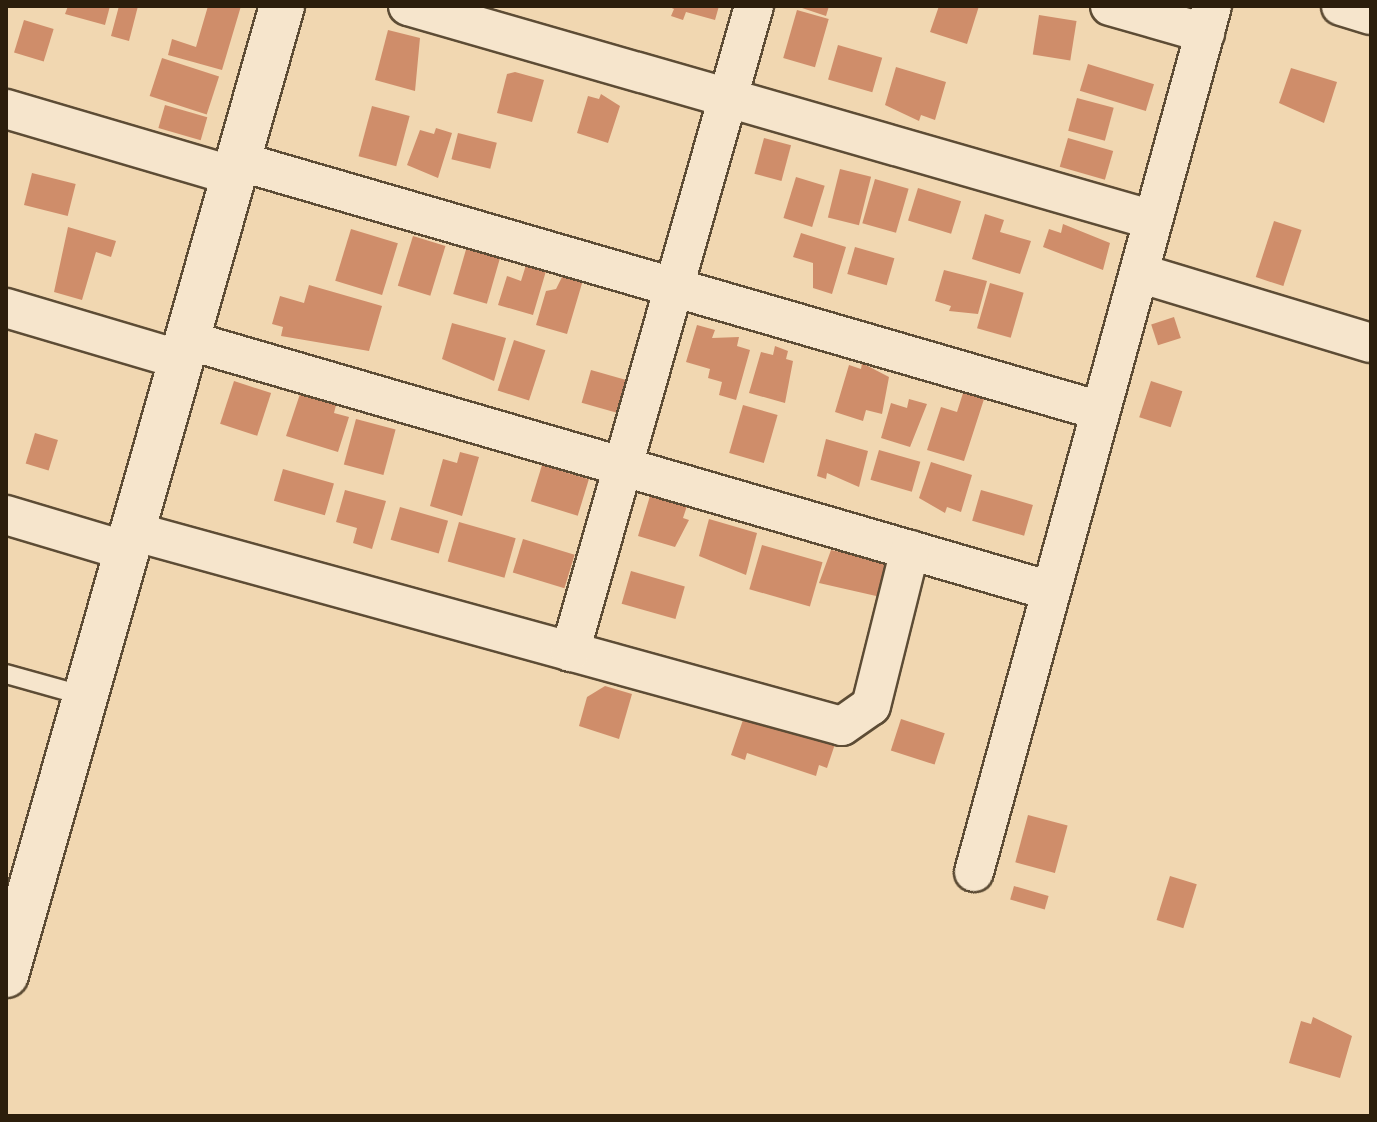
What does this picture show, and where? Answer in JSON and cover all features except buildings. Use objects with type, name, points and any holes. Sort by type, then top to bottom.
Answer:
[{"type":"street","points":[[6,975],[282,6]]},
{"type":"street","points":[[408,6],[1153,220]]},
{"type":"street","points":[[570,652],[677,288],[754,6]]},
{"type":"street","points":[[974,872],[1208,19],[1110,6]]},
{"type":"street","points":[[1341,6],[1371,15]]},
{"type":"street","points":[[6,109],[677,288],[1101,411]]},
{"type":"street","points":[[1139,273],[1371,343]]},
{"type":"street","points":[[6,308],[184,350],[625,467],[1051,591]]},
{"type":"street","points":[[6,515],[129,541],[570,652],[842,726],[871,706],[910,550]]},
{"type":"lane","points":[[6,674],[85,696]]}]
